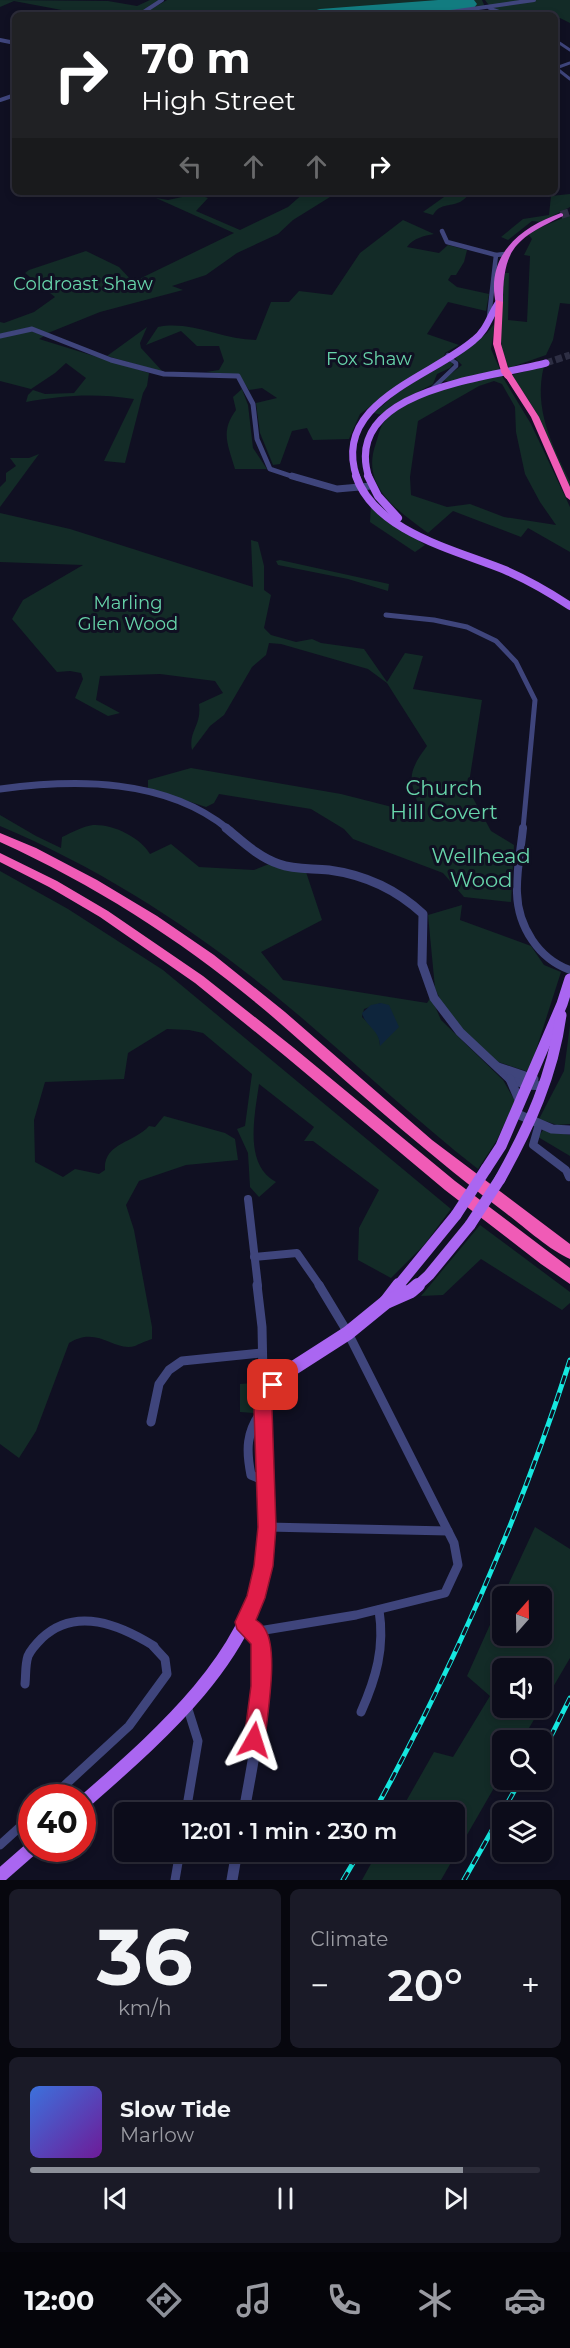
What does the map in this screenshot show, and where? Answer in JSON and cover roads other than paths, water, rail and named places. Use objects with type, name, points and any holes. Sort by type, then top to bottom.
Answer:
[{"type":"highway","points":[[561,215],[520,237],[505,254],[500,269],[496,344],[507,373],[535,417],[570,496]]},
{"type":"highway","points":[[0,837],[106,890],[208,957],[291,1024],[431,1146],[570,1252]]},
{"type":"highway","points":[[0,857],[99,910],[209,985],[442,1179],[570,1276]]},
{"type":"main road","points":[[499,302],[491,321],[480,335],[449,358],[392,393],[364,419],[351,453],[354,474],[362,491],[384,515],[437,544],[543,588],[570,606]]},
{"type":"main road","points":[[407,528],[386,506],[371,486],[366,474],[364,460],[366,446],[374,428],[394,408],[432,389],[546,363]]},
{"type":"main road","points":[[386,1302],[399,1283],[441,1236],[501,1146],[562,1004],[570,979]]},
{"type":"main road","points":[[96,1791],[140,1752],[186,1704],[228,1651],[244,1622],[260,1584],[267,1527],[263,1409],[273,1385],[282,1376],[348,1333],[386,1302],[411,1291],[429,1275],[470,1225],[534,1123],[557,1049],[562,1004]]},
{"type":"main road","points":[[0,1876],[18,1860]]},
{"type":"street","points":[[144,12],[162,0]]},
{"type":"street","points":[[455,12],[534,0]]},
{"type":"street","points":[[484,1],[489,8],[500,12]]},
{"type":"street","points":[[442,231],[447,242],[496,255],[505,254]]},
{"type":"street","points":[[432,389],[456,366],[448,355],[477,334],[489,317],[496,255]]},
{"type":"street","points":[[0,336],[32,329],[111,360],[164,374],[238,375],[253,404],[257,439],[270,469],[321,486],[343,490],[362,491],[371,486]]},
{"type":"street","points":[[440,380],[453,384]]},
{"type":"street","points":[[386,615],[447,624],[471,630],[493,640],[509,652],[535,699],[517,894],[520,911],[537,947],[554,965],[570,970]]},
{"type":"street","points":[[0,789],[40,784],[75,784],[130,789],[162,795],[204,812],[255,851],[278,864],[356,875],[390,887],[423,914],[422,964],[434,998],[460,1032],[510,1079],[518,1107],[534,1123],[552,1129],[570,1130]]},
{"type":"street","points":[[498,1067],[544,1086]]},
{"type":"street","points":[[510,1079],[529,1081]]},
{"type":"street","points":[[534,1123],[533,1145],[566,1170],[569,1176]]},
{"type":"street","points":[[249,1199],[262,1327],[263,1376],[273,1385]]},
{"type":"street","points":[[254,1257],[297,1253],[313,1274],[348,1333],[448,1531],[458,1557],[458,1567],[445,1593],[379,1610],[265,1630],[258,1635]]},
{"type":"street","points":[[151,1422],[159,1384],[169,1370],[182,1361],[261,1353]]},
{"type":"street","points":[[267,1527],[448,1531]]},
{"type":"street","points":[[361,1712],[370,1693],[382,1652],[384,1636],[379,1610]]},
{"type":"street","points":[[25,1684],[28,1655],[46,1632],[66,1623],[88,1619],[134,1632],[154,1646],[165,1659],[166,1674],[129,1726],[66,1784]]},
{"type":"street","points":[[244,1622],[258,1635],[261,1644],[261,1686],[245,1802]]},
{"type":"street","points":[[186,1704],[198,1741],[188,1802]]},
{"type":"street","points":[[0,1845],[18,1829]]},
{"type":"street","points":[[175,1880],[178,1862]]},
{"type":"street","points":[[232,1880],[235,1862]]},
{"type":"water","points":[[381,1003],[389,1005],[399,1027],[380,1046],[378,1036],[362,1013],[371,1005]]},
{"type":"tunnel","points":[[561,215],[570,212]]},
{"type":"tunnel","points":[[546,363],[570,355]]},
{"type":"railway","points":[[379,1802],[431,1703],[483,1590],[529,1476],[570,1360]]},
{"type":"railway","points":[[552,1734],[570,1698]]},
{"type":"railway","points":[[464,1880],[515,1790]]},
{"type":"railway","points":[[343,1880],[354,1862]]},
{"type":"park label","name":"Coldroast Shaw","points":[[83,284]]},
{"type":"park label","name":"Fox Shaw","points":[[369,359]]},
{"type":"park label","name":"Marling Glen Wood","points":[[128,613]]},
{"type":"park label","name":"Church Hill Covert","points":[[444,800]]},
{"type":"park label","name":"Wellhead Wood","points":[[481,868]]}]
